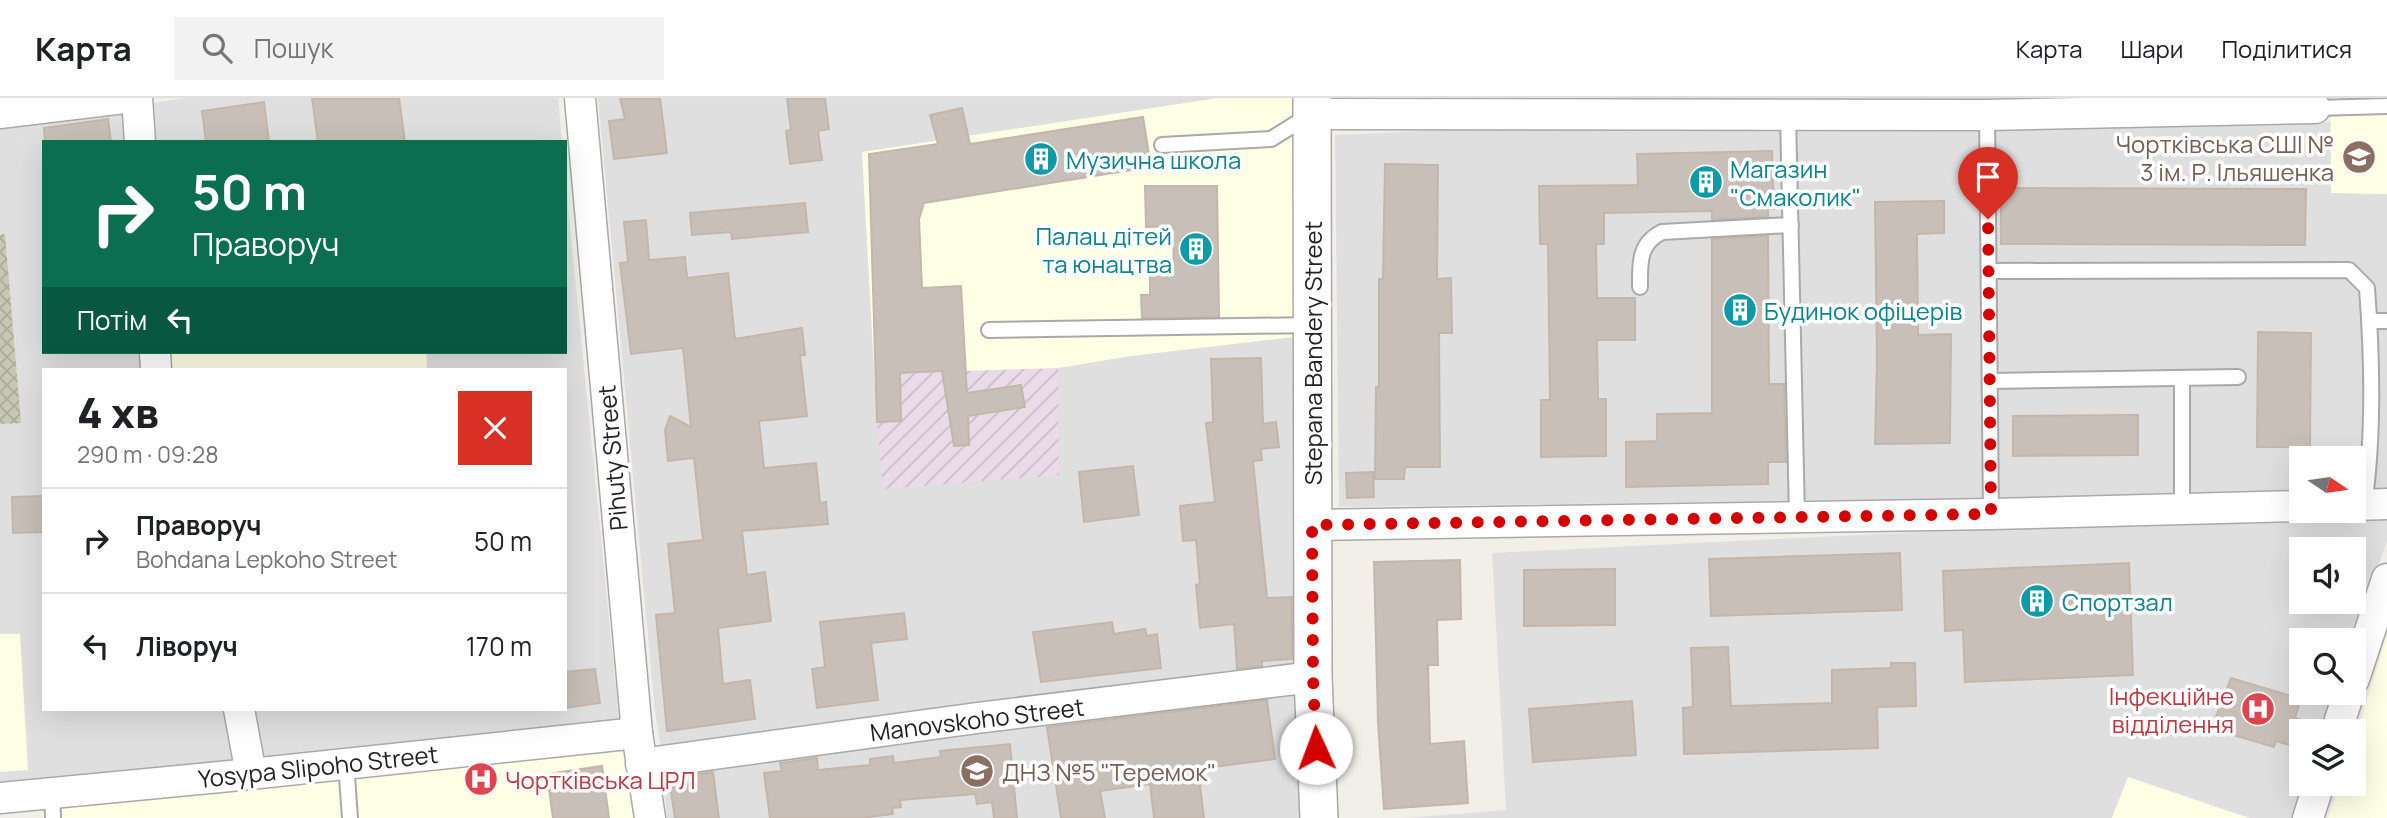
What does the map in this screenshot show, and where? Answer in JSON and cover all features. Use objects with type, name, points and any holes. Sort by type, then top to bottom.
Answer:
[{"type":"street","points":[[0,113],[124,98]]},
{"type":"street","points":[[137,98],[140,140]]},
{"type":"street","name":"Pihuty Street","points":[[580,98],[637,733],[650,818]]},
{"type":"street","points":[[1312,106],[1458,106],[1788,115],[1987,115],[2311,104]]},
{"type":"street","name":"Stepana Bandery Street","points":[[1312,106],[1313,677],[1319,818]]},
{"type":"street","points":[[1312,525],[2289,506]]},
{"type":"street","points":[[2366,643],[2387,579]]},
{"type":"street","name":"Manovskoho Street","points":[[641,764],[977,718],[1313,677]]},
{"type":"street","points":[[239,711],[251,774]]},
{"type":"street","name":"Yosypa Slipoho Street","points":[[0,798],[52,805],[251,774],[637,733]]},
{"type":"street","points":[[2308,818],[2315,796]]},
{"type":"lane","points":[[2311,104],[2353,102],[2387,106]]},
{"type":"lane","points":[[1162,145],[1271,139],[1312,106]]},
{"type":"lane","points":[[1788,115],[1797,517]]},
{"type":"lane","points":[[1987,115],[1991,514]]},
{"type":"lane","points":[[1640,287],[1643,248],[1661,232],[1791,225]]},
{"type":"lane","points":[[1989,271],[2349,270],[2367,288],[2370,321],[2368,505]]},
{"type":"lane","points":[[2370,321],[2387,321]]},
{"type":"lane","points":[[989,330],[1312,325]]},
{"type":"lane","points":[[1990,381],[2238,377]]},
{"type":"lane","points":[[2182,378],[2182,509]]},
{"type":"lane","points":[[346,763],[350,818]]},
{"type":"shaded area","points":[[185,98],[558,98],[562,140],[156,140],[154,103]]},
{"type":"shaded area","points":[[598,98],[1302,98],[1306,662],[661,747],[655,712]]},
{"type":"shaded area","points":[[1218,98],[1294,98],[1294,337],[1131,356],[1058,368],[900,373],[901,421],[877,422],[862,152]]},
{"type":"shaded area","points":[[1336,98],[2174,98],[1336,104]]},
{"type":"shaded area","name":"Чортківська СШІ № 3 ім. Р. Ільяшенка","points":[[2331,98],[2387,98],[2387,194],[2331,193]]},
{"type":"shaded area","points":[[132,108],[134,140],[42,140],[42,354],[149,354],[150,368],[42,368],[42,711],[230,711],[238,760],[0,785],[0,125]]},
{"type":"shaded area","points":[[2330,122],[2331,193],[2387,194],[2387,493],[2366,493],[2366,446],[2289,446],[2289,494],[1339,507],[1335,135],[1493,128],[1916,130]]},
{"type":"shaded area","points":[[567,195],[619,720],[254,758],[248,711],[567,711],[567,368],[427,368],[426,354],[567,354]]},
{"type":"shaded area","points":[[5,234],[21,423],[0,424],[0,235]]},
{"type":"shaded area","points":[[171,354],[426,354],[427,368],[172,368]]},
{"type":"shaded area","points":[[1058,368],[1059,475],[883,489],[877,422],[900,373]]},
{"type":"shaded area","points":[[2387,511],[2387,540],[2366,602],[2366,537],[2289,537],[2289,614],[2362,614],[2357,628],[2289,628],[2289,705],[2331,705],[2326,719],[2289,719],[2289,796],[2301,796],[2294,818],[2249,818],[2128,778],[2112,818],[1405,818],[1506,810],[1492,553],[2289,515],[2289,523],[2366,523],[2366,512]]},
{"type":"shaded area","points":[[0,634],[20,634],[28,770],[0,772]]},
{"type":"shaded area","points":[[2387,636],[2387,818],[2328,818],[2336,796],[2366,796],[2366,719],[2361,719]]},
{"type":"shaded area","points":[[1307,685],[1306,818],[667,818],[662,769]]},
{"type":"shaded area","name":"Чортківська ЦРЛ","points":[[624,749],[635,818],[43,818],[43,810]]},
{"type":"shaded area","points":[[2128,777],[2249,818],[2112,818]]},
{"type":"building","points":[[312,98],[399,98],[405,140],[318,140]]},
{"type":"building","points":[[620,98],[660,98],[667,153],[614,159],[609,121],[625,119]]},
{"type":"building","points":[[787,98],[825,98],[829,129],[818,131],[822,160],[790,164],[786,131],[791,130]]},
{"type":"building","points":[[264,102],[269,140],[206,140],[202,111]]},
{"type":"building","points":[[962,108],[970,144],[1143,117],[1151,167],[924,203],[919,219],[922,288],[961,286],[967,393],[1021,385],[1025,407],[968,416],[969,445],[954,446],[942,371],[900,373],[901,421],[877,422],[869,154],[938,144],[930,115]]},
{"type":"building","points":[[108,119],[111,140],[45,140],[44,128]]},
{"type":"building","points":[[1772,151],[1774,209],[1768,209],[1768,217],[1712,220],[1712,211],[1604,213],[1604,244],[1596,244],[1597,298],[1635,298],[1635,340],[1597,340],[1598,399],[1606,399],[1606,456],[1541,457],[1541,400],[1550,400],[1548,244],[1540,244],[1539,186],[1638,185],[1637,154]]},
{"type":"building","points":[[1385,164],[1438,165],[1437,279],[1451,278],[1452,333],[1439,333],[1440,467],[1405,467],[1404,479],[1375,479],[1376,387],[1379,387],[1379,279],[1383,279]]},
{"type":"building","name":"Палац дітей та юнацтва","points":[[1145,186],[1217,186],[1219,317],[1142,318],[1141,295],[1150,295],[1150,272],[1174,272],[1173,226],[1146,227]]},
{"type":"building","points":[[2001,188],[2306,189],[2305,245],[2001,244]]},
{"type":"building","points":[[1944,201],[1944,233],[1917,234],[1918,335],[1951,334],[1950,443],[1875,444],[1875,202]]},
{"type":"building","points":[[805,203],[808,232],[732,239],[731,232],[692,235],[690,213]]},
{"type":"building","points":[[646,220],[649,260],[685,257],[687,278],[728,273],[735,339],[802,328],[805,355],[800,355],[807,416],[759,421],[764,468],[816,463],[820,503],[826,502],[828,524],[742,531],[747,575],[765,572],[771,621],[718,628],[723,684],[750,680],[755,719],[667,731],[656,615],[675,613],[668,544],[703,540],[694,458],[668,461],[665,430],[670,416],[691,427],[683,348],[631,354],[620,263],[628,262],[624,222]]},
{"type":"building","points":[[1768,236],[1769,384],[1784,384],[1786,462],[1768,462],[1768,484],[1626,487],[1626,442],[1657,441],[1657,414],[1712,413],[1712,239]]},
{"type":"building","points":[[2258,332],[2311,333],[2310,446],[2257,447]]},
{"type":"building","points":[[1261,358],[1263,424],[1276,422],[1279,447],[1261,449],[1262,460],[1253,461],[1267,598],[1292,597],[1292,659],[1262,661],[1262,666],[1237,669],[1234,624],[1200,628],[1196,540],[1183,541],[1180,506],[1215,502],[1206,423],[1213,422],[1211,359]]},
{"type":"building","points":[[2138,415],[2138,455],[2013,456],[2013,416]]},
{"type":"building","points":[[1133,466],[1139,515],[1084,522],[1079,472]]},
{"type":"building","points":[[1373,472],[1374,497],[1347,498],[1346,473]]},
{"type":"building","points":[[42,496],[42,532],[13,533],[12,497]]},
{"type":"building","points":[[1900,553],[1902,610],[1711,616],[1709,559]]},
{"type":"building","points":[[1460,560],[1461,619],[1437,620],[1438,665],[1428,665],[1430,744],[1464,741],[1468,803],[1384,809],[1378,722],[1374,562]]},
{"type":"building","name":"Спортзал","points":[[2129,563],[2133,675],[1965,682],[1963,630],[1945,631],[1943,571]]},
{"type":"building","points":[[1615,569],[1615,625],[1524,626],[1524,570]]},
{"type":"building","points":[[904,613],[907,639],[871,643],[878,700],[817,708],[812,669],[825,667],[820,622]]},
{"type":"building","points":[[1112,622],[1114,634],[1145,629],[1147,636],[1157,634],[1161,668],[1041,682],[1033,632]]},
{"type":"building","points":[[1728,647],[1731,706],[1832,703],[1832,670],[1891,668],[1891,663],[1915,663],[1916,706],[1877,707],[1878,748],[1684,754],[1683,708],[1693,707],[1691,648]]},
{"type":"building","points":[[595,669],[600,703],[567,708],[567,672]]},
{"type":"building","name":"Інфекційне відділення","points":[[2231,678],[2289,695],[2289,705],[2299,705],[2295,718],[2298,719],[2289,719],[2289,745],[2276,741],[2274,747],[2230,734],[2232,728],[2214,722]]},
{"type":"building","points":[[1267,700],[1275,759],[1198,769],[1204,818],[1154,818],[1150,784],[1100,791],[1105,818],[1061,818],[1047,727]]},
{"type":"building","points":[[1632,701],[1636,755],[1533,762],[1529,709]]},
{"type":"building","points":[[1010,744],[1017,818],[994,818],[992,802],[977,804],[975,794],[900,800],[901,807],[892,808],[893,814],[862,818],[770,818],[764,773],[782,771],[780,763],[817,758],[818,770],[870,765],[870,759],[893,756],[894,763],[941,757],[940,751]]},
{"type":"building","points":[[602,766],[609,818],[553,818],[547,774]]},
{"type":"building","points":[[713,772],[719,818],[675,818],[669,778]]},
{"type":"place","name":"Чортківська СШІ № 3 ім. Р. Ільяшенка","points":[[2359,157]]},
{"type":"place","name":"Музична школа","points":[[1041,159]]},
{"type":"place","name":"Магазин \"Смаколик\"","points":[[1706,182]]},
{"type":"place","name":"Палац дітей та юнацтва","points":[[1196,249]]},
{"type":"place","name":"Будинок офіцерів","points":[[1740,310]]},
{"type":"place","name":"Спортзал","points":[[2037,601]]},
{"type":"place","name":"Інфекційне відділення","points":[[2258,709]]},
{"type":"place","name":"ДНЗ №5 \"Теремок\"","points":[[977,771]]},
{"type":"place","name":"Чортківська ЦРЛ","points":[[481,779]]},
{"type":"route","points":[[1316,748],[1312,525],[1991,514],[1988,219]]}]
